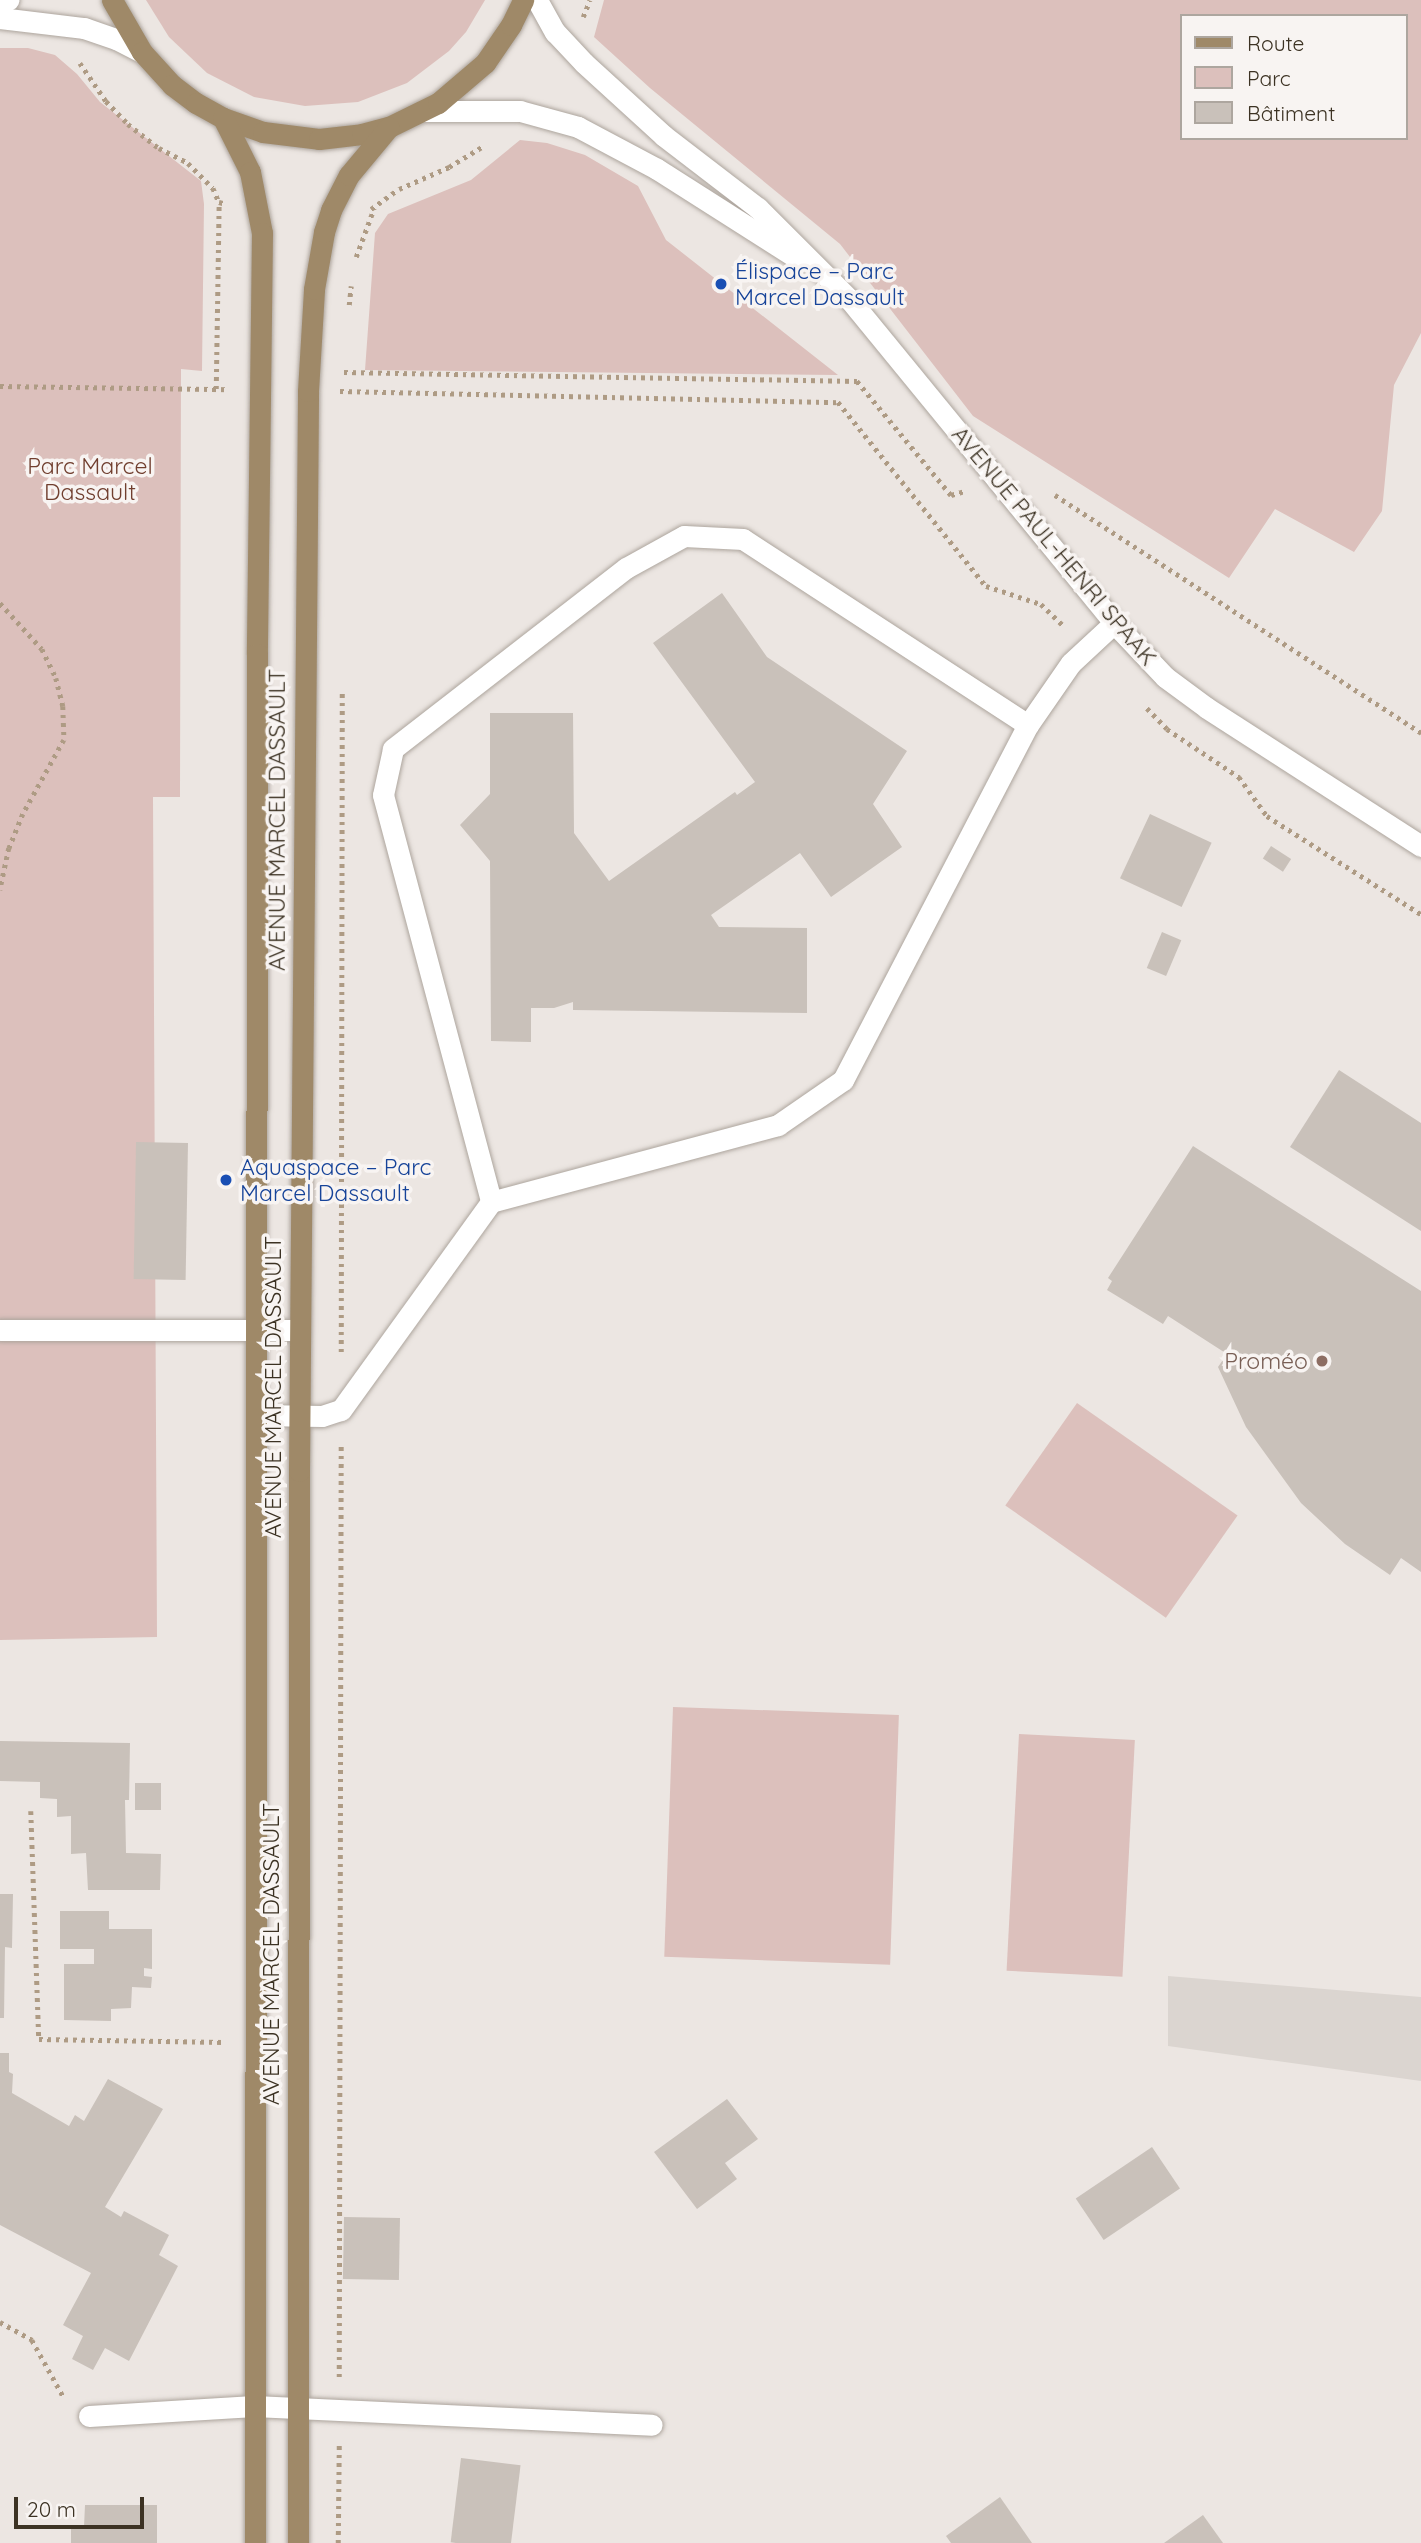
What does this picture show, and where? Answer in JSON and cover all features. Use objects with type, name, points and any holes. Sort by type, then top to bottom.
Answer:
[{"type":"main road","points":[[112,0],[142,52],[184,94],[223,117],[263,132],[305,138],[348,136],[389,127],[425,111],[463,84],[485,63],[511,25],[523,0]]},
{"type":"main road","name":"AVENUE MARCEL DASSAULT","points":[[223,117],[244,156],[261,215],[257,654],[257,2043],[254,2543]]},
{"type":"main road","name":"AVENUE MARCEL DASSAULT","points":[[298,2543],[299,1415],[308,391],[314,289],[324,232],[331,210],[349,175],[389,127]]},
{"type":"street","points":[[0,3],[8,0]]},
{"type":"street","name":"AVENUE PAUL-HENRI SPAAK","points":[[537,0],[555,32],[584,64],[664,136],[758,208],[827,276],[878,332],[1114,623],[1165,677],[1421,846]]},
{"type":"street","points":[[0,18],[84,28],[142,52]]},
{"type":"street","name":"AVENUE PAUL-HENRI SPAAK","points":[[425,111],[520,111],[578,127],[646,163],[827,276]]},
{"type":"street","points":[[491,1202],[383,796],[393,749],[626,568],[684,536],[743,539],[1028,725]]},
{"type":"street","points":[[256,1415],[322,1416],[341,1410],[491,1202],[778,1125],[843,1080],[1028,725],[1058,679],[1087,647],[1114,623]]},
{"type":"street","points":[[0,1330],[300,1330]]},
{"type":"street","points":[[89,2416],[254,2406],[652,2425]]},
{"type":"path","points":[[216,389],[219,202]]},
{"type":"path","points":[[344,372],[857,381],[951,495],[999,483]]},
{"type":"path","points":[[0,386],[259,391]]},
{"type":"path","points":[[308,391],[838,402],[986,586],[1041,604],[1087,647]]},
{"type":"path","points":[[1050,492],[1421,733]]},
{"type":"path","points":[[0,603],[42,649],[56,678],[63,706],[64,740],[18,825],[9,848],[0,890]]},
{"type":"path","points":[[1140,702],[1167,729],[1239,777],[1267,816],[1421,914]]},
{"type":"path","points":[[31,1811],[39,2039],[257,2043]]},
{"type":"path","points":[[0,2322],[32,2340],[73,2413],[89,2416]]},
{"type":"shaded area","points":[[1168,1976],[1421,1997],[1421,2081],[1168,2046]]},
{"type":"green space","points":[[146,0],[485,0],[466,32],[449,51],[407,83],[358,102],[305,106],[254,97],[207,73],[169,37]]},
{"type":"green space","points":[[604,0],[1421,0],[1421,333],[1394,385],[1382,511],[1354,552],[1275,509],[1229,578],[973,416],[840,244],[650,88],[594,37]]},
{"type":"green space","name":"Parc Marcel Dassault","points":[[0,48],[28,48],[55,55],[77,74],[100,102],[201,181],[204,204],[202,371],[181,369],[180,797],[153,797],[157,1637],[0,1640]]},
{"type":"green space","points":[[520,140],[547,143],[585,155],[638,186],[666,240],[838,375],[365,370],[375,233],[388,214],[471,180]]},
{"type":"green space","points":[[1077,1403],[1238,1515],[1166,1618],[1005,1505]]},
{"type":"green space","points":[[673,1707],[899,1715],[890,1965],[664,1957]]},
{"type":"green space","points":[[1019,1734],[1135,1740],[1122,1977],[1007,1971]]},
{"type":"building","points":[[722,593],[767,657],[907,751],[873,804],[902,847],[831,897],[800,853],[711,915],[719,927],[807,928],[807,1013],[573,1010],[573,1002],[554,1008],[531,1008],[531,1042],[491,1041],[490,861],[460,825],[490,794],[490,713],[573,713],[574,833],[609,881],[735,792],[737,795],[755,782],[653,643]]},
{"type":"building","points":[[1150,814],[1212,843],[1182,907],[1120,878]]},
{"type":"building","points":[[1271,846],[1291,859],[1283,872],[1263,859]]},
{"type":"building","points":[[1162,932],[1181,940],[1166,976],[1147,968]]},
{"type":"building","points":[[1339,1070],[1421,1123],[1421,1231],[1290,1147]]},
{"type":"building","points":[[136,1142],[188,1143],[186,1280],[134,1279]]},
{"type":"building","name":"Proméo","points":[[1193,1146],[1421,1291],[1421,1572],[1401,1558],[1390,1575],[1345,1544],[1301,1503],[1246,1427],[1218,1367],[1227,1354],[1168,1316],[1163,1324],[1107,1290],[1112,1281],[1108,1278]]},
{"type":"building","points":[[0,1741],[130,1743],[129,1800],[125,1800],[126,1853],[161,1854],[160,1890],[88,1890],[86,1853],[71,1854],[71,1816],[57,1817],[57,1799],[40,1798],[40,1782],[0,1781]]},
{"type":"building","points":[[135,1783],[161,1783],[161,1810],[135,1810]]},
{"type":"building","points":[[0,1894],[13,1894],[12,1948],[5,1947],[4,2018],[0,2018]]},
{"type":"building","points":[[60,1911],[109,1911],[109,1929],[152,1929],[152,1969],[144,1968],[144,1976],[152,1977],[151,1988],[132,1987],[131,2008],[111,2009],[111,2021],[64,2020],[64,1964],[94,1964],[94,1949],[60,1949]]},
{"type":"building","points":[[0,2053],[9,2053],[9,2072],[13,2074],[12,2093],[69,2126],[75,2115],[84,2121],[108,2079],[163,2109],[105,2207],[121,2217],[124,2211],[169,2235],[159,2255],[178,2266],[129,2361],[105,2348],[93,2370],[72,2359],[83,2336],[63,2325],[91,2273],[0,2225]]},
{"type":"building","points":[[727,2099],[758,2139],[725,2163],[737,2179],[697,2209],[654,2152]]},
{"type":"building","points":[[1152,2147],[1180,2188],[1104,2240],[1076,2198]]},
{"type":"building","points":[[344,2217],[400,2218],[399,2280],[343,2279]]},
{"type":"building","points":[[461,2458],[521,2465],[511,2543],[451,2542]]},
{"type":"building","points":[[1000,2497],[1032,2543],[951,2543],[946,2536]]},
{"type":"building","points":[[85,2505],[157,2505],[157,2543],[71,2543],[71,2527],[84,2527]]},
{"type":"building","points":[[1203,2515],[1223,2543],[1164,2543]]},
{"type":"place","name":"Élispace – Parc Marcel Dassault","points":[[721,284]]},
{"type":"place","name":"Aquaspace – Parc Marcel Dassault","points":[[226,1180]]},
{"type":"place","name":"Proméo","points":[[1322,1361]]}]
